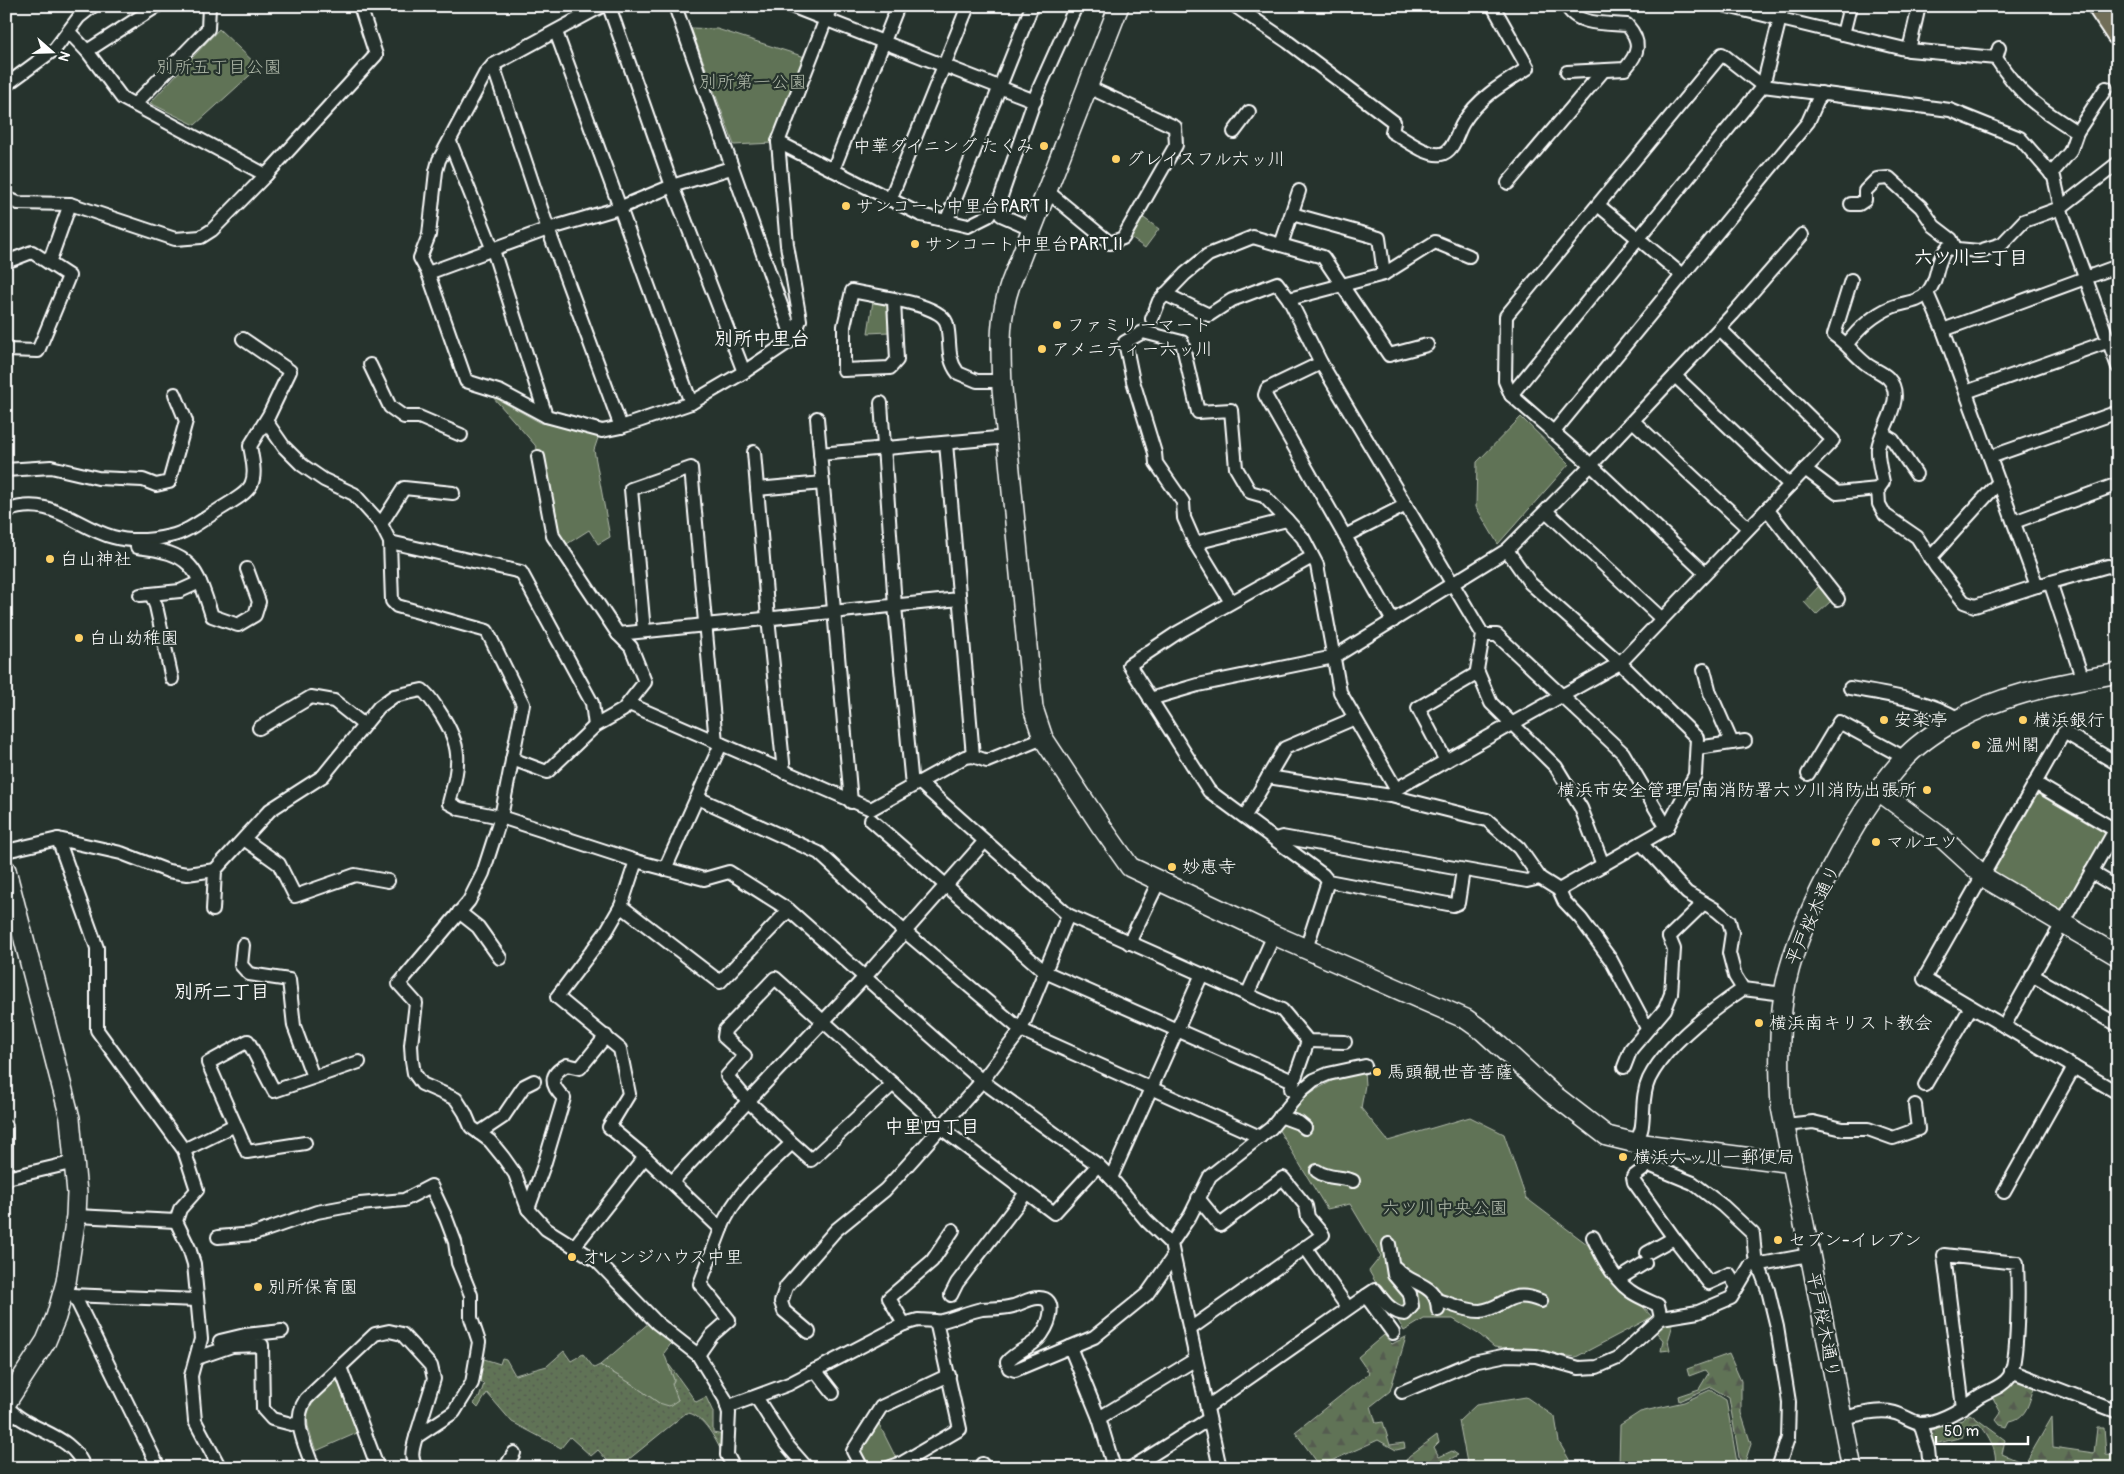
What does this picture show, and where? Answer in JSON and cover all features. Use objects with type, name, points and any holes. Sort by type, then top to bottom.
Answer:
[{"type":"highway","points":[[2100,6],[2118,33]]},
{"type":"street","points":[[6,86],[54,49],[79,17],[93,6]]},
{"type":"street","points":[[86,51],[157,6]]},
{"type":"street","points":[[135,104],[208,29],[209,6]]},
{"type":"street","points":[[6,198],[18,203],[70,204],[175,239],[201,237],[212,230],[266,176],[376,56],[360,6]]},
{"type":"street","points":[[602,6],[493,65],[485,74],[439,160],[436,171],[432,219],[428,238],[420,258],[428,273],[466,381],[501,392],[546,416],[602,431],[621,427],[691,402],[744,372],[793,339],[800,320],[787,245],[778,142],[831,6]]},
{"type":"street","points":[[609,6],[672,186],[744,372]]},
{"type":"street","points":[[675,6],[793,339]]},
{"type":"street","points":[[791,6],[1035,101]]},
{"type":"street","points":[[833,170],[898,6]]},
{"type":"street","points":[[890,200],[968,6]]},
{"type":"street","points":[[946,222],[1032,6]]},
{"type":"street","points":[[778,142],[921,215],[968,226],[974,224],[998,205],[1035,101],[1076,6]]},
{"type":"street","points":[[1120,6],[1010,285],[1001,315],[1002,381],[1033,708],[1044,738],[1126,862],[1159,881],[1274,936],[1466,1019],[1483,1031],[1550,1092],[1597,1131],[1618,1140],[1792,1163]]},
{"type":"street","points":[[1235,6],[1288,42],[1394,122],[1392,132],[1432,153],[1444,154],[1451,148],[1463,123],[1477,105],[1489,94],[1528,68],[1493,6]]},
{"type":"street","points":[[1567,6],[1570,13],[1580,20],[1627,25],[1636,35],[1637,47],[1634,58],[1625,69],[1567,72]]},
{"type":"street","points":[[1727,6],[1781,13],[1843,34],[1909,50],[1998,53],[2006,74],[2031,103],[2077,132]]},
{"type":"street","points":[[1843,34],[1850,6]]},
{"type":"street","points":[[1909,50],[1919,6]]},
{"type":"street","points":[[1511,395],[1764,86],[1781,13]]},
{"type":"street","points":[[69,32],[122,98],[266,176]]},
{"type":"street","points":[[556,32],[691,402]]},
{"type":"street","points":[[1705,573],[1591,465],[1511,395],[1505,381],[1506,316],[1722,54],[1764,86],[1950,110],[2020,138],[2054,177],[2060,208],[2085,278],[2113,340],[2118,367]]},
{"type":"street","points":[[493,65],[548,229],[621,427]]},
{"type":"street","points":[[1508,183],[1604,71]]},
{"type":"street","points":[[1048,192],[1110,242],[1123,238],[1176,145],[1175,127],[1088,87]]},
{"type":"street","points":[[2051,174],[2070,152],[2077,132],[2106,88]]},
{"type":"street","points":[[1553,433],[1808,122],[1822,93]]},
{"type":"street","points":[[1234,132],[1249,112]]},
{"type":"street","points":[[450,142],[493,250],[546,416]]},
{"type":"street","points":[[1847,344],[1860,327],[1892,307],[1912,303],[1927,293],[1937,277],[1939,259],[1947,248],[1979,251],[2002,244],[2024,221],[2060,208],[2118,163]]},
{"type":"street","points":[[428,273],[548,229],[619,208],[672,186],[731,168]]},
{"type":"street","points":[[1851,204],[1865,200],[1865,192],[1877,179],[1889,178],[1921,207],[1934,226],[1951,239],[1956,250]]},
{"type":"street","points":[[1281,245],[1299,191]]},
{"type":"street","points":[[49,263],[70,204]]},
{"type":"street","points":[[998,205],[1001,215],[1033,229]]},
{"type":"street","points":[[1598,205],[1682,275]]},
{"type":"street","points":[[1292,214],[1380,238],[1384,274]]},
{"type":"street","points":[[1150,699],[1198,685],[1334,657],[1507,550],[1720,329],[1802,235]]},
{"type":"street","points":[[1152,319],[1159,301],[1165,294],[1208,255],[1253,237],[1323,258],[1389,356],[1427,345]]},
{"type":"street","points":[[1288,299],[1384,274],[1435,242],[1469,256]]},
{"type":"street","points":[[6,262],[32,252],[69,276],[38,351],[6,350]]},
{"type":"street","points":[[1943,330],[2118,266]]},
{"type":"street","points":[[1851,280],[1834,335],[1847,344],[1866,364],[1888,378],[1893,389],[1894,399],[1888,424],[1882,434],[1878,448],[1883,482],[1878,489],[1879,504],[1885,515],[1917,536],[1930,558],[1964,602],[1975,606],[2036,586],[2108,566],[2118,570]]},
{"type":"street","points":[[1165,294],[1209,315],[1232,300],[1277,283],[1288,299],[1321,363],[1483,635],[1478,673],[1490,703],[1556,767],[1581,808],[1603,865]]},
{"type":"street","points":[[894,301],[898,360],[890,368],[844,370],[844,326],[852,292],[934,309],[947,322],[950,357],[958,373],[977,381],[1002,381]]},
{"type":"street","points":[[1927,293],[1943,330],[2036,586]]},
{"type":"street","points":[[1393,792],[1620,663],[1833,440],[1720,329]]},
{"type":"street","points":[[1231,602],[1194,543],[1184,518],[1183,502],[1156,463],[1155,453],[1133,381],[1125,342],[1143,332],[1182,342],[1198,412],[1231,410],[1236,468],[1250,492],[1264,496],[1303,538],[1317,564],[1340,692],[1393,792]]},
{"type":"street","points":[[6,511],[20,506],[44,507],[112,537],[137,540],[172,536],[244,495],[253,482],[254,477],[250,446],[266,421],[290,371],[243,339]]},
{"type":"street","points":[[1966,392],[2113,340]]},
{"type":"street","points":[[1321,363],[1267,389],[1265,395],[1393,621]]},
{"type":"street","points":[[370,365],[390,407],[404,417],[419,417],[461,435]]},
{"type":"street","points":[[1675,376],[1790,485]]},
{"type":"street","points":[[6,470],[51,467],[98,478],[143,480],[156,484],[169,482],[186,421],[175,394]]},
{"type":"street","points":[[881,403],[895,606],[916,784],[985,841],[1068,915],[1282,1010],[1308,1041],[1345,1042]]},
{"type":"street","points":[[1990,457],[2118,412]]},
{"type":"street","points":[[817,418],[833,612],[862,811]]},
{"type":"street","points":[[266,421],[284,447],[302,465],[324,480],[354,494],[381,524],[390,542],[392,601],[397,606],[492,628],[523,704],[501,817],[475,889],[459,912],[399,984],[416,1003],[411,1045],[414,1073],[425,1086],[456,1099],[466,1113],[471,1126],[490,1141],[511,1168],[528,1209],[546,1229],[597,1261],[657,1323],[698,1355],[725,1399],[727,1407],[727,1456],[734,1468]]},
{"type":"street","points":[[1633,421],[1748,528]]},
{"type":"street","points":[[1882,434],[1893,440],[1916,474]]},
{"type":"street","points":[[820,454],[1008,437]]},
{"type":"street","points":[[946,443],[973,756]]},
{"type":"street","points":[[754,452],[768,618],[784,772]]},
{"type":"street","points":[[512,759],[547,772],[595,726],[623,710],[645,682],[631,647],[618,634],[553,536],[538,457]]},
{"type":"street","points":[[644,631],[631,489],[691,468],[705,625],[719,743],[698,798],[665,869]]},
{"type":"street","points":[[1805,469],[1837,493],[1878,489]]},
{"type":"street","points":[[1930,558],[1999,482]]},
{"type":"street","points":[[757,489],[823,483]]},
{"type":"street","points":[[2014,522],[2118,484]]},
{"type":"street","points":[[381,524],[404,488],[453,493]]},
{"type":"street","points":[[1345,536],[1406,504]]},
{"type":"street","points":[[1767,508],[1838,600]]},
{"type":"street","points":[[1546,511],[1662,619]]},
{"type":"street","points":[[1194,543],[1287,520]]},
{"type":"street","points":[[137,540],[137,547],[166,550],[178,555],[189,564],[200,582],[212,616],[238,625],[255,615],[259,602],[247,569]]},
{"type":"street","points":[[390,542],[520,572],[592,703],[595,726]]},
{"type":"street","points":[[1507,550],[1530,583],[1620,663],[1697,738],[1695,775],[1667,828],[1559,890]]},
{"type":"street","points":[[1312,557],[1231,602],[1129,664],[1209,790],[1276,839],[1323,875],[1328,881],[1453,905],[1458,902],[1463,870]]},
{"type":"street","points":[[172,679],[156,606],[145,594],[180,591],[200,582]]},
{"type":"street","points":[[2050,582],[2083,680]]},
{"type":"street","points":[[618,634],[959,599]]},
{"type":"street","points":[[1483,635],[1497,635],[1623,753],[1667,828]]},
{"type":"street","points":[[1696,748],[1738,742],[1710,693],[1704,670]]},
{"type":"street","points":[[1446,761],[1418,708],[1478,673]]},
{"type":"street","name":"平戸桜木通り","points":[[1852,1468],[1785,1125],[1779,1071],[1784,994],[1800,938],[1822,889],[1864,813],[1904,758],[1920,744],[1959,719],[2002,699],[2037,689],[2118,673]]},
{"type":"street","points":[[1850,688],[1927,703],[1941,708],[1959,719]]},
{"type":"street","points":[[6,851],[58,839],[121,852],[168,871],[187,874],[215,870],[270,810],[323,776],[379,707],[394,696],[422,690],[449,726],[458,748],[457,773],[449,803],[460,810],[501,817],[636,861],[704,879],[729,872],[789,910],[982,1080],[1098,1165],[1146,1220],[1171,1244],[1220,1468]]},
{"type":"street","points":[[260,728],[311,697],[334,701],[364,726]]},
{"type":"street","points":[[628,704],[784,772],[862,811],[1046,972],[1293,1081]]},
{"type":"street","points":[[1245,816],[1285,748],[1353,719]]},
{"type":"street","points":[[1808,774],[1839,722],[1904,758]]},
{"type":"street","points":[[2118,764],[2064,732],[1924,979],[2118,1093]]},
{"type":"street","points":[[862,811],[871,809],[966,757],[973,756],[988,761],[1044,738]]},
{"type":"street","points":[[1268,778],[1393,792],[1487,820],[1519,848],[1540,878],[1559,890],[1564,901],[1581,919],[1611,960],[1647,1028]]},
{"type":"street","points":[[2004,1026],[2116,827],[2035,783]]},
{"type":"street","points":[[1879,790],[1941,837],[1983,875],[2118,956]]},
{"type":"street","points":[[698,798],[819,853],[905,932],[1021,1030],[1260,1137]]},
{"type":"street","points":[[1276,839],[1282,837],[1527,881],[1540,878]]},
{"type":"street","points":[[58,839],[97,948],[97,1030],[184,1150],[197,1190],[180,1209],[176,1221],[189,1248],[194,1264],[202,1356]]},
{"type":"street","points":[[244,839],[279,864],[295,896],[356,875],[388,881]]},
{"type":"street","points":[[672,1182],[865,977],[985,841]]},
{"type":"street","points":[[1641,842],[1687,893],[1728,921],[1732,933],[1729,953],[1735,976],[1743,989]]},
{"type":"street","points":[[636,861],[621,906],[606,932],[557,997],[620,1049],[629,1094],[609,1127],[645,1157],[722,1229]]},
{"type":"street","points":[[6,870],[68,1109],[75,1162],[76,1216],[68,1295],[46,1341],[6,1404],[24,1422],[68,1445],[81,1458],[84,1468]]},
{"type":"street","points":[[212,910],[215,870]]},
{"type":"street","points":[[2090,872],[2118,888]]},
{"type":"street","points":[[1129,943],[1159,881]]},
{"type":"street","points":[[1306,949],[1328,881]]},
{"type":"street","points":[[1624,1067],[1631,1049],[1665,1009],[1671,994],[1674,949],[1669,937],[1704,903]]},
{"type":"street","points":[[621,906],[720,982],[789,910]]},
{"type":"street","points":[[459,912],[478,927],[500,958]]},
{"type":"street","points":[[809,1332],[784,1311],[781,1302],[786,1288],[836,1230],[885,1190],[982,1080],[1021,1030],[1068,915]]},
{"type":"street","points":[[1247,995],[1274,936]]},
{"type":"street","points":[[243,945],[241,965],[249,974],[289,980],[294,1026],[313,1077]]},
{"type":"street","points":[[1111,1178],[1202,974]]},
{"type":"street","points":[[2032,975],[2118,1025]]},
{"type":"street","points":[[893,1084],[811,1160],[748,1101],[726,1076],[745,1056],[724,1037],[725,1030],[775,978],[823,1022],[893,1084],[941,1128],[1054,1213],[1098,1165]]},
{"type":"street","points":[[1778,1468],[1788,1438],[1789,1402],[1778,1327],[1758,1263],[1753,1234],[1723,1206],[1693,1183],[1649,1165],[1643,1158],[1638,1143],[1642,1126],[1642,1105],[1649,1080],[1667,1054],[1712,1011],[1743,989],[1784,994]]},
{"type":"street","points":[[1925,1085],[1971,1006]]},
{"type":"street","points":[[528,1209],[542,1174],[564,1098],[555,1090],[553,1081],[558,1070],[567,1065],[580,1068],[606,1036]]},
{"type":"street","points":[[305,1143],[247,1152],[208,1063],[248,1041],[274,1091],[359,1062]]},
{"type":"street","points":[[1283,1111],[1308,1041]]},
{"type":"street","points":[[1171,1244],[1190,1216],[1210,1176],[1271,1128],[1283,1111],[1314,1080],[1344,1070],[1365,1066]]},
{"type":"street","points":[[2004,1192],[2074,1067]]},
{"type":"street","points":[[479,1133],[503,1117],[524,1086],[534,1080]]},
{"type":"street","points":[[1785,1125],[1813,1122],[1843,1130],[1868,1129],[1893,1138],[1918,1129],[1915,1105]]},
{"type":"street","points":[[1283,1111],[1305,1128]]},
{"type":"street","points":[[184,1150],[235,1125]]},
{"type":"street","points":[[6,1127],[7,1179],[75,1162]]},
{"type":"street","points":[[698,1355],[712,1335],[729,1320],[700,1284],[726,1215],[756,1177],[792,1143]]},
{"type":"street","points":[[574,1247],[645,1157]]},
{"type":"street","points":[[1649,1165],[1633,1177],[1634,1182],[1674,1238],[1709,1283],[1729,1274],[1738,1287]]},
{"type":"street","points":[[1318,1171],[1322,1175],[1342,1176],[1353,1181]]},
{"type":"street","points":[[1190,1329],[1323,1235],[1308,1217],[1306,1206],[1283,1178],[1220,1225],[1198,1198]]},
{"type":"street","points":[[218,1237],[254,1234],[317,1212],[360,1204],[404,1200],[431,1186],[455,1242],[458,1263],[471,1295],[471,1318],[479,1342],[472,1383],[454,1412],[416,1437]]},
{"type":"street","points":[[951,1295],[957,1283],[1026,1193]]},
{"type":"street","points":[[76,1216],[176,1221]]},
{"type":"street","points":[[904,1324],[889,1298],[932,1261],[953,1230]]},
{"type":"street","points":[[1592,1237],[1618,1279],[1630,1291],[1658,1305],[1661,1318]]},
{"type":"street","points":[[1618,1279],[1674,1238]]},
{"type":"street","points":[[1130,1468],[1375,1290],[1393,1311],[1404,1314],[1409,1311],[1412,1299],[1398,1281],[1389,1244]]},
{"type":"street","points":[[1306,1247],[1348,1308]]},
{"type":"street","points":[[1402,1392],[1473,1362],[1507,1355],[1536,1356],[1579,1368],[1597,1367],[1618,1358],[1661,1318],[1698,1312],[1731,1298],[1750,1266],[1809,1255]]},
{"type":"street","points":[[1842,1418],[1875,1412],[1893,1412],[1920,1423],[1956,1414],[1982,1393],[1996,1388],[2010,1376],[2018,1297],[2016,1263],[1944,1255],[1963,1408]]},
{"type":"street","points":[[727,1407],[756,1398],[904,1324],[929,1319],[938,1322],[982,1309],[1014,1306],[1039,1298],[1046,1299],[1052,1310],[1042,1334],[1035,1342],[1013,1355],[1007,1362],[1009,1368],[1015,1370],[1094,1337],[1147,1294],[1173,1257]]},
{"type":"street","points":[[1393,1264],[1401,1275],[1430,1289],[1438,1305],[1476,1310],[1491,1308],[1506,1299],[1518,1297],[1541,1301]]},
{"type":"street","points":[[68,1295],[197,1300]]},
{"type":"street","points":[[68,1295],[159,1468]]},
{"type":"street","points":[[1366,1296],[1393,1333]]},
{"type":"street","points":[[888,1468],[902,1463],[960,1429],[938,1322]]},
{"type":"street","points":[[220,1468],[194,1421],[191,1376],[210,1344],[245,1335],[282,1331]]},
{"type":"street","points":[[313,1468],[299,1426],[300,1408],[306,1399],[375,1334],[389,1331],[402,1334],[431,1366],[434,1379],[412,1452],[417,1468]]},
{"type":"street","points":[[202,1356],[232,1346],[262,1345],[263,1408],[272,1419],[299,1426]]},
{"type":"street","points":[[1070,1347],[1099,1418],[1114,1468]]},
{"type":"street","points":[[1099,1418],[1196,1360]]},
{"type":"street","points":[[340,1367],[378,1468]]},
{"type":"street","points":[[815,1370],[833,1393]]},
{"type":"street","points":[[2011,1371],[2118,1412]]},
{"type":"street","points":[[862,1468],[853,1451],[881,1407],[949,1375]]},
{"type":"street","points":[[756,1398],[786,1444],[807,1468]]},
{"type":"street","points":[[1920,1423],[1928,1449],[1930,1468]]},
{"type":"street","points":[[505,1468],[514,1453]]},
{"type":"green space","name":"別所第一公園","points":[[691,28],[717,29],[805,57],[773,143],[734,145]]},
{"type":"green space","name":"別所五丁目公園","points":[[219,29],[259,67],[195,125],[150,103]]},
{"type":"green space","points":[[1141,216],[1159,229],[1145,248],[1128,236]]},
{"type":"green space","points":[[873,301],[889,305],[889,332],[868,333]]},
{"type":"green space","points":[[492,396],[541,423],[572,427],[599,435],[594,450],[610,537],[598,544],[589,530],[567,544],[560,535],[541,457],[535,445]]},
{"type":"green space","points":[[1521,417],[1569,464],[1498,544],[1476,507],[1477,462]]},
{"type":"green space","points":[[1820,585],[1832,600],[1816,615],[1804,602]]},
{"type":"green space","points":[[2038,794],[2106,834],[2059,914],[1992,875]]},
{"type":"green space","name":"六ツ川中央公園","points":[[1364,1071],[1365,1085],[1361,1108],[1388,1141],[1470,1117],[1504,1134],[1526,1198],[1587,1244],[1652,1317],[1576,1357],[1494,1347],[1480,1335],[1453,1319],[1424,1319],[1404,1331],[1369,1271],[1381,1256],[1350,1204],[1327,1209],[1277,1127],[1301,1098],[1339,1077]]},
{"type":"green space","points":[[1669,1321],[1673,1324],[1668,1341],[1670,1350],[1661,1351],[1663,1340],[1656,1332]]},
{"type":"green space","points":[[650,1322],[673,1341],[664,1353],[674,1380],[672,1384],[678,1400],[669,1406],[659,1403],[600,1365]]},
{"type":"green space","points":[[1384,1335],[1392,1344],[1406,1337],[1390,1391],[1371,1406],[1376,1423],[1383,1422],[1390,1445],[1404,1443],[1405,1448],[1396,1450],[1378,1440],[1320,1466],[1295,1432],[1369,1373],[1358,1357]]},
{"type":"green space","points":[[564,1351],[571,1361],[583,1354],[594,1368],[600,1365],[659,1403],[678,1400],[672,1384],[674,1380],[667,1362],[696,1402],[706,1397],[713,1412],[713,1433],[724,1435],[724,1458],[704,1423],[692,1414],[686,1413],[618,1468],[614,1468],[598,1450],[591,1456],[570,1437],[561,1448],[512,1422],[487,1393],[478,1408],[474,1404],[477,1398],[479,1398],[484,1384],[475,1380],[481,1358],[500,1364],[502,1358],[506,1359],[515,1375],[547,1366]]},
{"type":"green space","points":[[1729,1354],[1741,1381],[1741,1413],[1751,1444],[1745,1462],[1740,1463],[1729,1398],[1711,1387],[1679,1401],[1678,1396],[1699,1389],[1708,1374],[1705,1370],[1689,1376],[1687,1369]]},
{"type":"green space","points":[[2014,1376],[2035,1385],[2027,1408],[2021,1416],[2010,1421],[2007,1427],[2000,1425],[1996,1420],[2001,1413],[1992,1396],[2006,1389]]},
{"type":"green space","points":[[337,1379],[357,1433],[316,1451],[308,1426],[309,1410],[318,1397]]},
{"type":"green space","points":[[1710,1390],[1726,1400],[1738,1468],[1617,1468],[1619,1465],[1620,1425],[1640,1412],[1684,1402]]},
{"type":"green space","points":[[1526,1397],[1555,1417],[1559,1442],[1574,1468],[1468,1468],[1459,1421],[1476,1405]]},
{"type":"green space","points":[[1970,1414],[2005,1440],[2002,1454],[2025,1464],[2052,1417],[2053,1447],[2094,1453],[2097,1428],[2104,1428],[2106,1454],[2118,1455],[2118,1468],[1995,1468],[1996,1462],[1992,1444],[1979,1424],[1963,1428],[1963,1437],[1934,1444],[1928,1431],[1962,1420]]},
{"type":"green space","points":[[877,1420],[897,1460],[866,1467],[858,1450]]},
{"type":"green space","points":[[1437,1435],[1439,1442],[1434,1447],[1439,1457],[1452,1451],[1458,1455],[1439,1465],[1439,1468],[1401,1468],[1409,1456]]},
{"type":"place","name":"中華ダイニング たくみ","points":[[1044,146]]},
{"type":"place","name":"グレイスフル六ッ川","points":[[1116,159]]},
{"type":"place","name":"サンコート中里台PART I","points":[[846,206]]},
{"type":"place","name":"サンコート中里台PART II","points":[[915,244]]},
{"type":"place","name":"ファミリーマート","points":[[1057,325]]},
{"type":"place","name":"アメニティー六ッ川","points":[[1042,349]]},
{"type":"place","name":"白山神社","points":[[50,559]]},
{"type":"place","name":"白山幼稚園","points":[[79,638]]},
{"type":"place","name":"安楽亭","points":[[1884,720]]},
{"type":"place","name":"横浜銀行","points":[[2023,720]]},
{"type":"place","name":"温州閣","points":[[1976,745]]},
{"type":"place","name":"横浜市安全管理局南消防署六ツ川消防出張所","points":[[1927,790]]},
{"type":"place","name":"マルエツ","points":[[1876,842]]},
{"type":"place","name":"妙恵寺","points":[[1172,867]]},
{"type":"place","name":"横浜南キリスト教会","points":[[1759,1023]]},
{"type":"place","name":"馬頭観世音菩薩","points":[[1377,1072]]},
{"type":"place","name":"横浜六ッ川一郵便局","points":[[1623,1157]]},
{"type":"place","name":"セブン-イレブン","points":[[1778,1240]]},
{"type":"place","name":"オレンジハウス中里","points":[[572,1257]]},
{"type":"place","name":"別所保育園","points":[[258,1287]]},
{"type":"district","name":"六ツ川二丁目","points":[[1971,258]]},
{"type":"district","name":"別所中里台","points":[[762,339]]},
{"type":"district","name":"別所二丁目","points":[[222,992]]},
{"type":"district","name":"中里四丁目","points":[[932,1127]]}]
